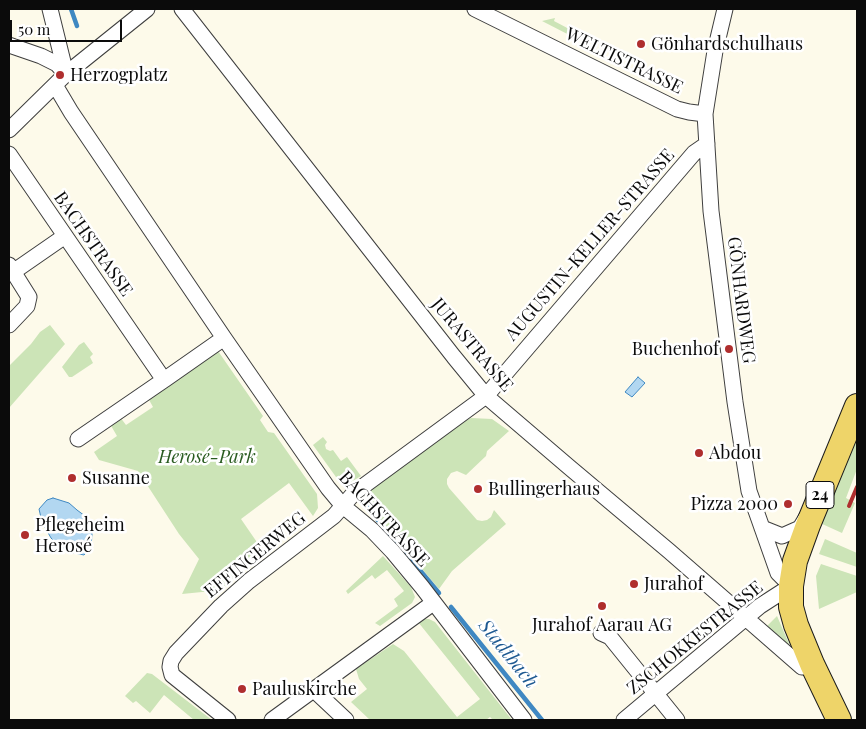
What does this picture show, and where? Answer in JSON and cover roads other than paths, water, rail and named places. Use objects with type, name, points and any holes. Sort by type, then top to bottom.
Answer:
[{"type":"main road","name":"24","points":[[840,720],[812,664],[796,625],[792,608],[791,586],[798,553],[857,406]]},
{"type":"street","points":[[50,9],[66,74]]},
{"type":"street","points":[[9,130],[66,74],[146,9]]},
{"type":"street","name":"JURASTRASSE","points":[[182,9],[486,396],[669,550],[745,619],[802,667],[812,664]]},
{"type":"street","name":"WELTISTRASSE","points":[[475,9],[677,108],[705,114]]},
{"type":"street","name":"GÖNHARDWEG","points":[[725,9],[705,114],[711,211],[735,402],[749,491],[778,573],[791,586]]},
{"type":"street","points":[[9,45],[42,56],[56,64],[66,74]]},
{"type":"street","name":"BACHSTRASSE","points":[[56,85],[71,112],[328,488],[343,506],[372,530],[393,552],[524,720]]},
{"type":"street","name":"AUGUSTIN-KELLER-STRASSE","points":[[343,506],[354,492],[486,396],[694,153],[707,144]]},
{"type":"street","name":"BACHSTRASSE","points":[[9,154],[164,380]]},
{"type":"street","points":[[9,324],[27,306],[29,298],[11,268],[65,236]]},
{"type":"street","points":[[78,439],[224,338]]},
{"type":"street","points":[[762,528],[782,536],[800,528],[811,507],[818,500]]},
{"type":"street","name":"EFFINGERWEG","points":[[228,720],[172,675],[171,661],[215,612],[249,581],[334,516],[343,506]]},
{"type":"street","name":"ZSCHOKKESTRASSE","points":[[624,720],[745,619],[791,586]]},
{"type":"street","points":[[272,720],[433,602]]},
{"type":"street","points":[[601,633],[610,637],[677,720]]},
{"type":"street","points":[[314,690],[346,720]]},
{"type":"water","points":[[638,377],[645,383],[632,397],[625,392]]},
{"type":"water","points":[[53,498],[69,503],[85,516],[90,525],[92,534],[91,547],[84,555],[70,552],[56,543],[42,522],[39,509],[47,500]]},
{"type":"waterway","name":"Stadtbach","points":[[71,9],[77,26]]},
{"type":"waterway","name":"Stadtbach","points":[[366,506],[439,593]]},
{"type":"waterway","name":"Stadtbach","points":[[451,607],[542,720]]},
{"type":"railway","points":[[849,506],[857,487]]},
{"type":"place","name":"Gönhardschulhaus","points":[[641,44]]},
{"type":"place","name":"Herzogplatz","points":[[60,75]]},
{"type":"place","name":"Buchenhof","points":[[729,349]]},
{"type":"place","name":"Abdou","points":[[699,453]]},
{"type":"place","name":"Susanne","points":[[72,478]]},
{"type":"place","name":"Bullingerhaus","points":[[478,489]]},
{"type":"place","name":"Pizza 2000","points":[[788,504]]},
{"type":"place","name":"Pflegeheim Herosé","points":[[25,535]]},
{"type":"place","name":"Jurahof","points":[[634,584]]},
{"type":"place","name":"Jurahof Aarau AG","points":[[602,606]]},
{"type":"place","name":"Pauluskirche","points":[[242,689]]},
{"type":"park label","name":"Herosé-Park","points":[[207,457]]}]
